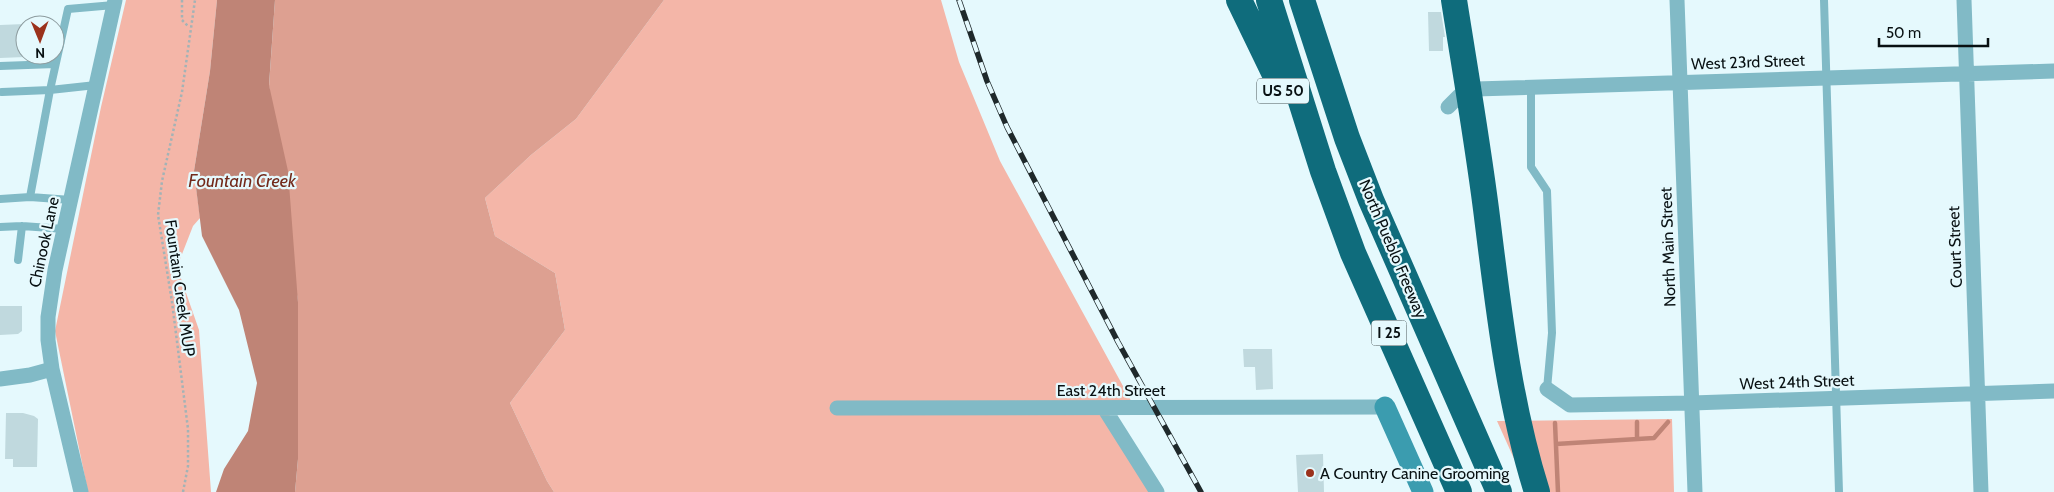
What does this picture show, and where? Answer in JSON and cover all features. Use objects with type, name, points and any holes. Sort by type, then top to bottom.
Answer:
[{"type":"highway","name":"US 50","points":[[1239,0],[1323,171]]},
{"type":"highway","name":"I 25","points":[[1269,0],[1323,171],[1354,253],[1459,492]]},
{"type":"highway","name":"North Pueblo Freeway","points":[[1302,0],[1347,138],[1371,200],[1499,492]]},
{"type":"highway","points":[[1454,0],[1470,92],[1503,343],[1528,464],[1537,492]]},
{"type":"street","name":"North Main Street","points":[[1677,0],[1695,492]]},
{"type":"street","name":"Court Street","points":[[1964,0],[1981,492]]},
{"type":"street","name":"Chinook Lane","points":[[81,492],[52,369],[48,340],[48,317],[54,270],[115,2]]},
{"type":"street","name":"West 23rd Street","points":[[1448,107],[1459,96],[1476,90],[2054,70]]},
{"type":"street","points":[[0,379],[30,375],[52,369]]},
{"type":"street","name":"West 24th Street","points":[[1547,389],[1570,405],[1692,403],[2054,391]]},
{"type":"street","points":[[1385,407],[1423,492]]},
{"type":"street","name":"East 24th Street","points":[[837,408],[1385,407]]},
{"type":"street","points":[[1104,408],[1157,492]]},
{"type":"lane","points":[[1824,0],[1839,492]]},
{"type":"lane","points":[[65,22],[68,9],[115,2]]},
{"type":"lane","points":[[0,66],[28,65]]},
{"type":"lane","points":[[30,197],[55,65]]},
{"type":"lane","points":[[2,92],[50,90],[96,85]]},
{"type":"lane","points":[[1531,88],[1531,167],[1548,191],[1552,332],[1547,389]]},
{"type":"lane","points":[[0,198],[30,197],[71,200]]},
{"type":"lane","points":[[0,227],[22,226],[64,229]]},
{"type":"lane","points":[[18,260],[22,226]]},
{"type":"path","points":[[182,0],[182,20],[189,28]]},
{"type":"path","name":"Fountain Creek MUP","points":[[183,492],[188,466],[188,429],[172,302],[158,215],[162,181],[182,92],[189,28],[195,0]]},
{"type":"shaded area","points":[[126,0],[217,0],[210,71],[194,171],[200,218],[193,226],[177,267],[199,330],[211,492],[88,492],[55,331],[101,107]]},
{"type":"shaded area","points":[[275,0],[664,0],[576,119],[531,155],[485,198],[495,236],[555,273],[565,330],[510,403],[554,492],[295,492],[298,459],[298,302],[269,86]]},
{"type":"shaded area","points":[[664,0],[941,0],[959,62],[1000,161],[1135,408],[1105,408],[1157,492],[554,492],[510,403],[565,330],[555,273],[495,236],[485,198],[531,155],[576,119]]},
{"type":"shaded area","points":[[1672,419],[1674,492],[1529,492],[1497,421]]},
{"type":"water","name":"Fountain Creek","points":[[217,0],[275,0],[269,85],[288,171],[298,302],[298,459],[295,492],[216,492],[224,469],[248,431],[257,383],[239,310],[202,236],[194,171],[210,71]]},
{"type":"building","points":[[1428,12],[1441,12],[1445,37],[1443,37],[1443,51],[1429,51]]},
{"type":"building","points":[[15,24],[15,57],[0,58],[0,25]]},
{"type":"building","points":[[0,306],[22,306],[22,331],[18,334],[0,335]]},
{"type":"building","points":[[1243,349],[1272,349],[1273,389],[1256,390],[1255,367],[1244,367]]},
{"type":"building","points":[[6,413],[23,413],[38,419],[37,467],[13,467],[13,459],[5,459]]},
{"type":"building","name":"A Country Canine Grooming","points":[[1323,454],[1324,492],[1298,492],[1296,455]]},
{"type":"waterway","points":[[1637,422],[1637,439]]},
{"type":"waterway","points":[[1556,444],[1654,438],[1668,422]]},
{"type":"waterway","points":[[1555,423],[1558,492]]},
{"type":"railway","points":[[959,0],[987,81],[1007,127],[1118,342],[1201,492]]},
{"type":"place","name":"A Country Canine Grooming","points":[[1310,473]]}]
